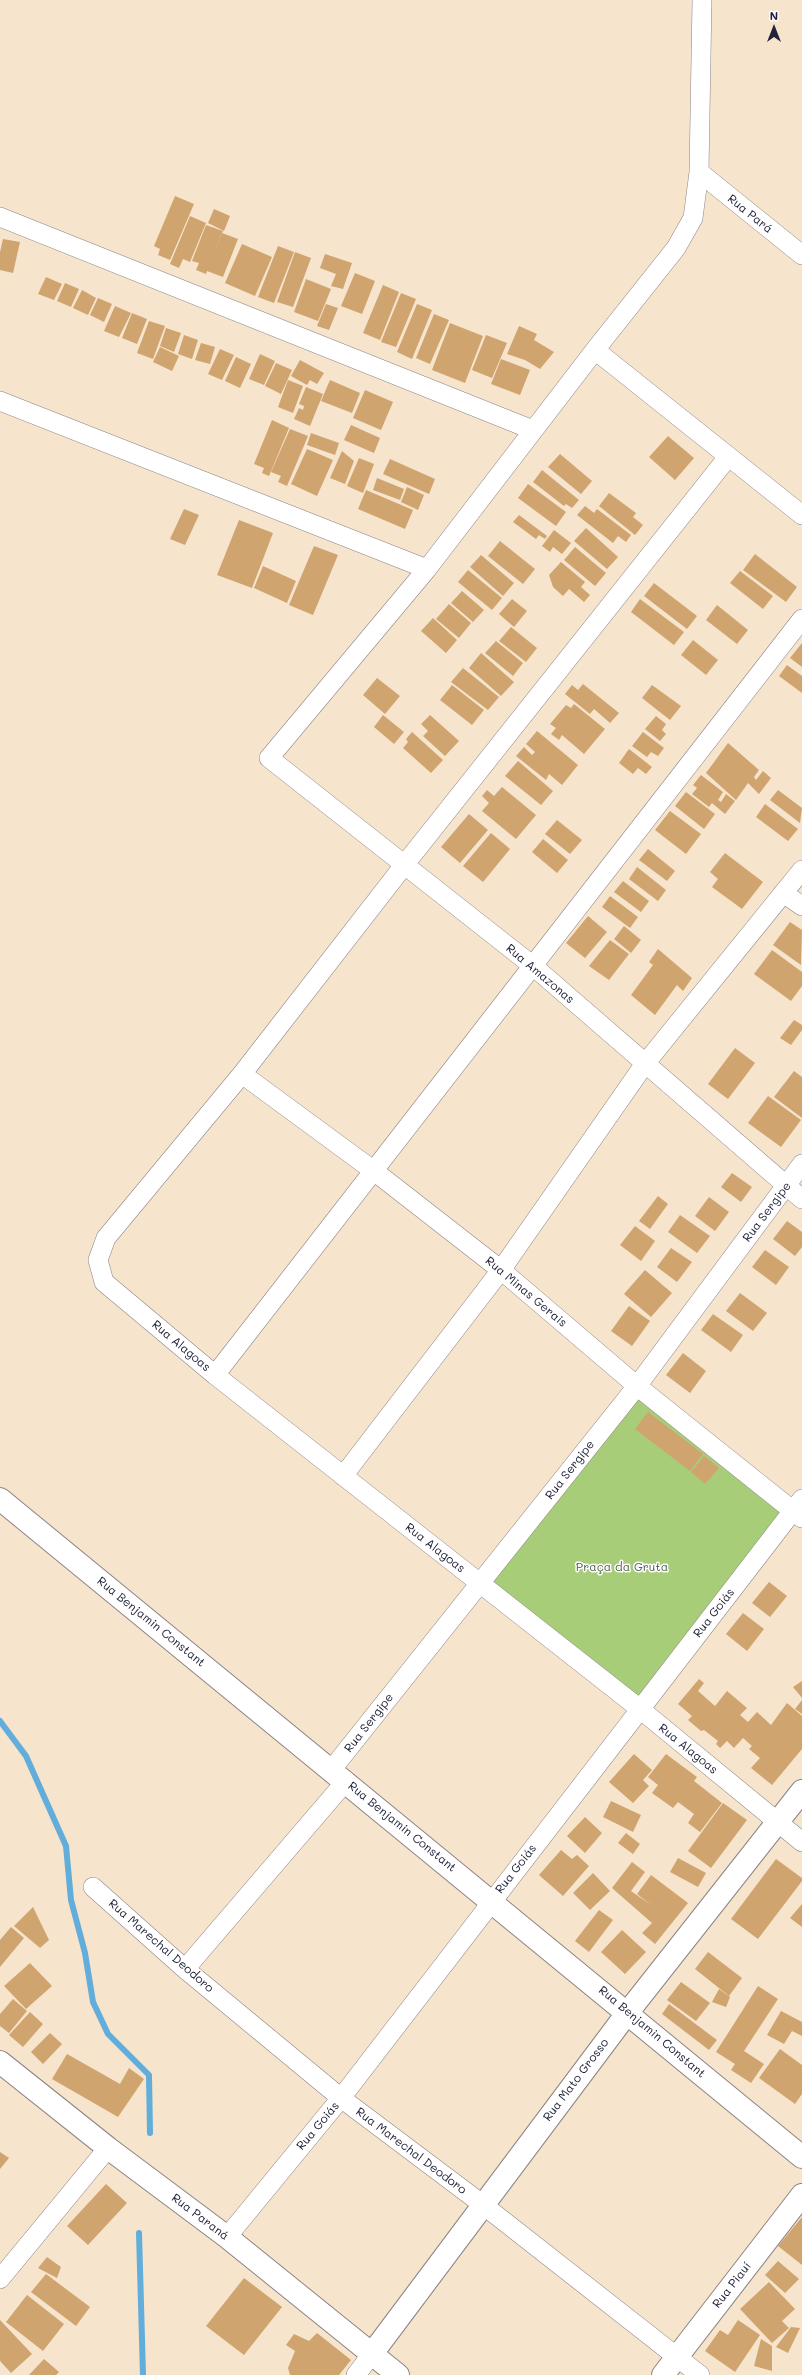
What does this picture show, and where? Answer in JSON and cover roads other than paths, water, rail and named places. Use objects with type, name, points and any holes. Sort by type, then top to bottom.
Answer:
[{"type":"street","points":[[0,401],[427,569],[676,248],[693,218],[698,172],[702,0]]},
{"type":"street","name":"Rua Pará","points":[[698,172],[802,255]]},
{"type":"street","points":[[0,217],[534,430]]},
{"type":"street","points":[[596,350],[802,515]]},
{"type":"street","name":"Rua Alagoas","points":[[728,457],[405,864],[242,1074],[106,1238],[98,1260],[104,1282],[215,1375],[640,1709],[802,1842]]},
{"type":"street","name":"Rua Amazonas","points":[[427,569],[269,758],[405,864],[532,966],[644,1065],[802,1199]]},
{"type":"street","points":[[215,1375],[802,619]]},
{"type":"street","points":[[343,1476],[501,1270],[644,1065],[802,870]]},
{"type":"street","points":[[783,893],[802,906]]},
{"type":"street","name":"Rua Minas Gerais","points":[[242,1074],[374,1171],[501,1270],[637,1386],[799,1509]]},
{"type":"street","name":"Rua Sergipe","points":[[186,1969],[339,1775],[480,1583],[637,1386],[802,1164]]},
{"type":"street","name":"Rua Benjamin Constant","points":[[0,1499],[339,1775],[802,2156]]},
{"type":"street","name":"Rua Goiás","points":[[228,2237],[341,2098],[640,1709],[799,1509]]},
{"type":"street","name":"Rua Mato Grosso","points":[[356,2375],[482,2204],[628,2012],[802,1791]]},
{"type":"street","name":"Rua Marechal Deodoro","points":[[93,1887],[186,1969],[341,2098],[482,2204],[700,2375]]},
{"type":"street","name":"Rua Paraná","points":[[0,2062],[108,2148],[228,2237],[371,2355],[398,2375]]},
{"type":"street","points":[[0,2279],[108,2148]]},
{"type":"street","name":"Rua Piauí","points":[[663,2375],[802,2195]]},
{"type":"waterway","points":[[0,1721],[26,1756],[66,1846],[71,1900],[85,1953],[93,2002],[108,2034],[149,2075],[150,2133]]},
{"type":"waterway","points":[[139,2233],[143,2375]]},
{"type":"park label","name":"Praça da Gruta","points":[[622,1567]]}]
